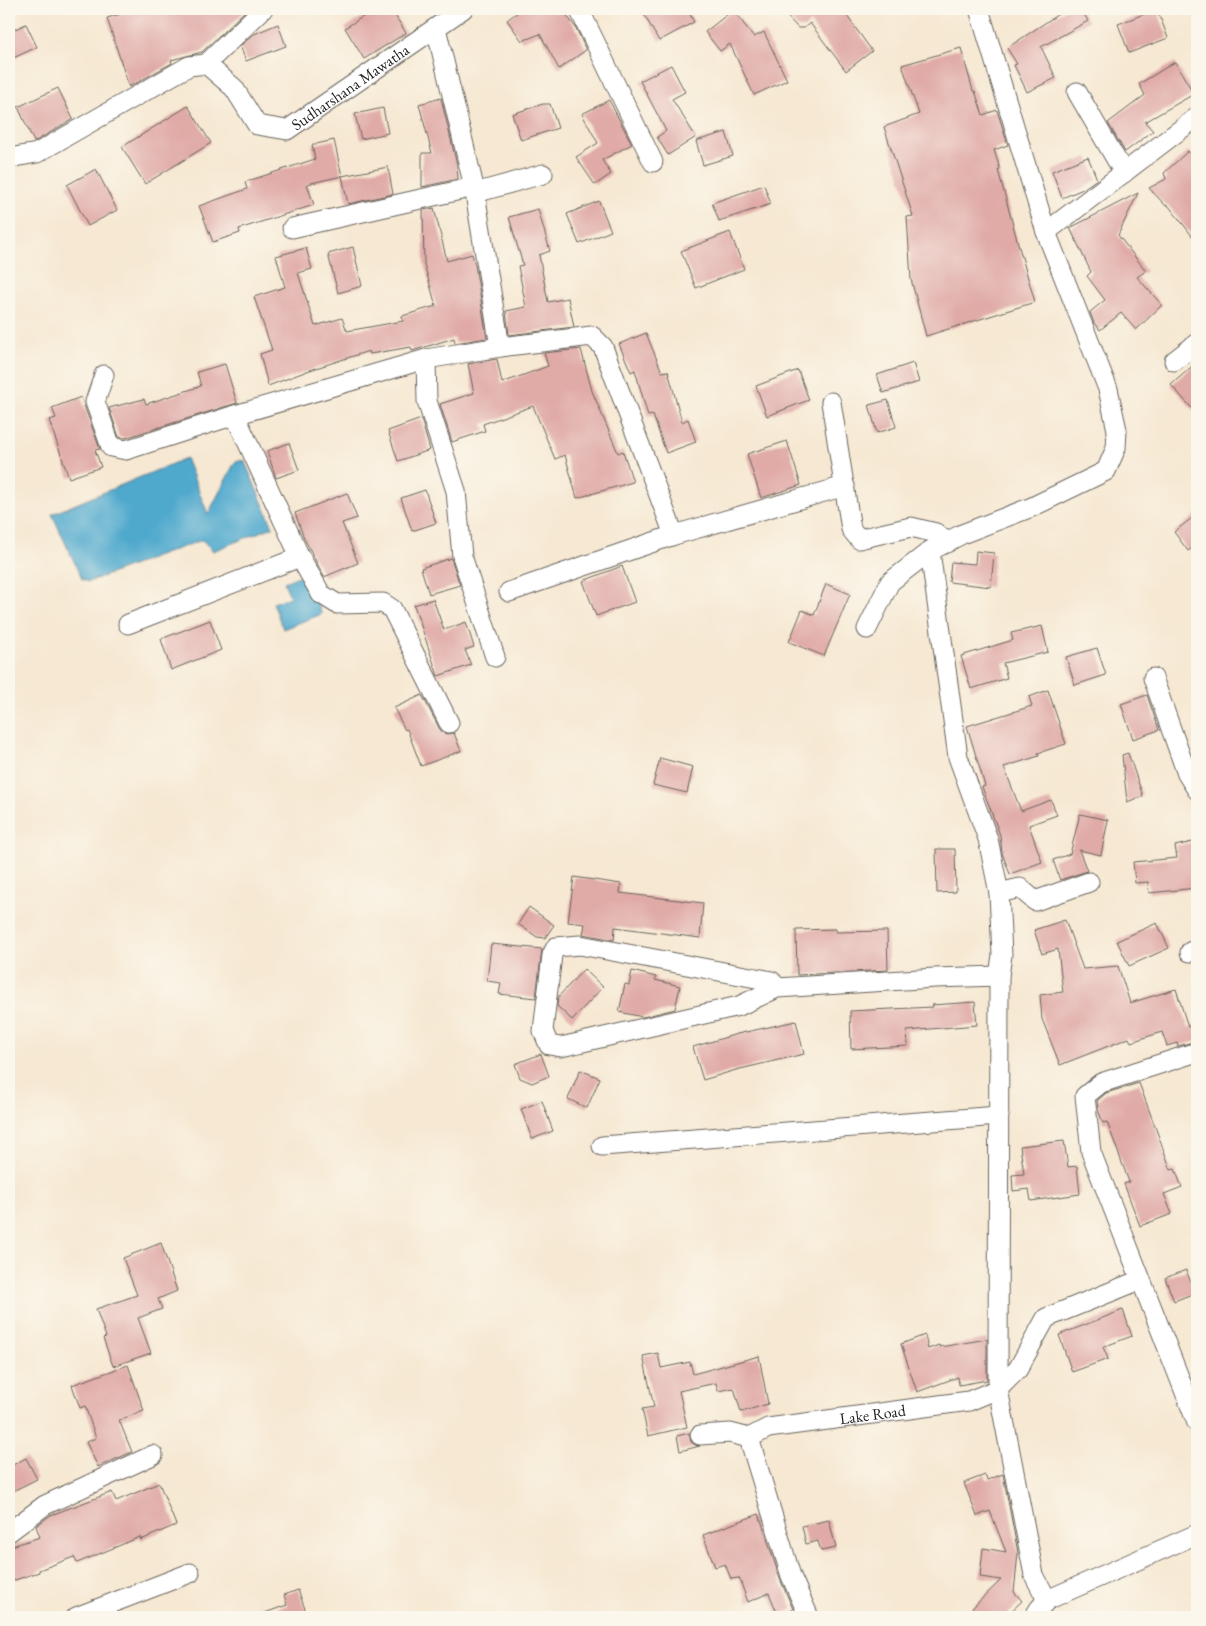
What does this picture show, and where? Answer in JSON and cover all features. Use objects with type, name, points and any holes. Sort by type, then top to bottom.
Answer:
[{"type":"street","points":[[9,158],[37,153],[189,66],[206,64],[263,9]]},
{"type":"street","name":"Sudharshana Mawatha","points":[[206,64],[234,88],[257,125],[286,130],[463,9]]},
{"type":"street","points":[[579,9],[652,162]]},
{"type":"street","points":[[867,629],[890,582],[938,547],[962,534],[1032,507],[1106,471],[1116,448],[1117,430],[1108,389],[1046,232],[980,9]]},
{"type":"street","points":[[436,28],[474,190],[500,347]]},
{"type":"street","points":[[1077,92],[1124,173]]},
{"type":"street","points":[[1046,232],[1197,117]]},
{"type":"street","points":[[292,228],[543,174]]},
{"type":"street","points":[[104,375],[94,402],[111,447],[126,450],[235,415],[426,359],[500,347],[592,336],[603,347],[674,535]]},
{"type":"street","points":[[1174,361],[1197,344]]},
{"type":"street","points":[[426,359],[427,401],[456,491],[462,556],[495,657]]},
{"type":"street","points":[[831,402],[851,529],[858,539],[911,527],[936,533],[958,757],[988,839],[999,893],[1002,955],[999,976],[998,1389],[1034,1575],[1047,1600]]},
{"type":"street","points":[[235,415],[300,557],[321,594],[337,604],[383,603],[392,609],[448,723]]},
{"type":"street","points":[[509,592],[674,535],[845,486]]},
{"type":"street","points":[[128,624],[300,557]]},
{"type":"street","points":[[1153,678],[1187,774],[1197,790]]},
{"type":"street","points":[[999,893],[1020,888],[1035,901],[1089,882]]},
{"type":"street","points":[[777,988],[772,982],[580,945],[556,947],[552,955],[544,1031],[549,1045],[561,1047],[738,1006],[777,988],[999,976]]},
{"type":"street","points":[[1197,1052],[1101,1083],[1085,1096],[1091,1152],[1197,1424]]},
{"type":"street","points":[[602,1146],[999,1116]]},
{"type":"street","name":"Lake Road","points":[[749,1438],[768,1428],[969,1401],[998,1389],[1018,1369],[1046,1318],[1140,1280]]},
{"type":"street","points":[[700,1435],[730,1433],[749,1438],[791,1576],[809,1617]]},
{"type":"street","points":[[9,1532],[45,1505],[153,1455]]},
{"type":"street","points":[[1034,1617],[1047,1600],[1197,1534]]},
{"type":"street","points":[[76,1617],[190,1574]]},
{"type":"water","points":[[186,458],[208,514],[235,462],[244,460],[273,527],[213,551],[202,540],[88,582],[82,579],[52,514]]},
{"type":"water","points":[[306,573],[322,614],[283,629],[273,603],[290,597],[284,582]]},
{"type":"building","points":[[137,9],[246,10],[202,52],[171,60],[172,63],[129,87],[107,18]]},
{"type":"building","points":[[375,9],[391,9],[406,33],[364,59],[345,28]]},
{"type":"building","points":[[522,9],[562,9],[576,28],[586,50],[559,69],[540,34],[522,41],[507,20]]},
{"type":"building","points":[[641,9],[687,9],[694,22],[659,41]]},
{"type":"building","points":[[780,9],[842,9],[872,51],[846,71],[810,23],[804,28],[798,28]]},
{"type":"building","points":[[1066,9],[1081,9],[1088,21],[1041,47],[1056,78],[1027,92],[1014,65],[1017,64],[1007,48]]},
{"type":"building","points":[[1157,9],[1168,38],[1129,53],[1118,24]]},
{"type":"building","points":[[733,10],[754,37],[764,32],[787,80],[754,95],[730,44],[720,51],[705,32]]},
{"type":"building","points":[[26,24],[37,47],[9,60],[9,32]]},
{"type":"building","points":[[278,24],[286,46],[246,61],[240,46],[254,34]]},
{"type":"building","points":[[961,48],[973,91],[975,91],[983,115],[997,110],[1008,145],[994,150],[1035,302],[926,336],[911,279],[907,217],[913,216],[884,127],[919,114],[902,65]]},
{"type":"building","points":[[1175,62],[1194,94],[1145,122],[1153,131],[1125,152],[1108,123],[1145,95],[1139,84]]},
{"type":"building","points":[[671,65],[685,92],[672,99],[696,137],[668,155],[657,137],[666,131],[640,81]]},
{"type":"building","points":[[58,88],[73,119],[34,142],[18,107]]},
{"type":"building","points":[[441,98],[457,165],[458,179],[422,187],[422,153],[432,153],[419,104]]},
{"type":"building","points":[[609,100],[632,144],[602,160],[611,174],[595,185],[576,157],[598,143],[582,114]]},
{"type":"building","points":[[543,104],[550,104],[558,128],[521,140],[512,114]]},
{"type":"building","points":[[188,106],[211,143],[145,184],[122,147]]},
{"type":"building","points":[[383,108],[388,133],[361,139],[355,114]]},
{"type":"building","points":[[726,132],[733,156],[703,165],[696,141]]},
{"type":"building","points":[[334,140],[342,176],[307,184],[314,205],[239,229],[240,233],[213,242],[199,206],[247,189],[245,182],[315,159],[312,145]]},
{"type":"building","points":[[1188,151],[1197,161],[1197,242],[1168,205],[1166,206],[1149,188],[1166,179],[1164,173]]},
{"type":"building","points":[[1088,157],[1097,179],[1083,189],[1062,198],[1052,171]]},
{"type":"building","points":[[388,167],[393,194],[348,204],[342,176]]},
{"type":"building","points":[[96,169],[117,210],[88,226],[67,185]]},
{"type":"building","points":[[764,185],[771,204],[719,221],[712,203]]},
{"type":"building","points":[[1138,193],[1118,235],[1146,271],[1137,277],[1162,305],[1136,330],[1121,313],[1100,330],[1094,323],[1090,312],[1105,300],[1087,276],[1091,272],[1070,228]]},
{"type":"building","points":[[599,201],[611,231],[579,244],[567,214]]},
{"type":"building","points":[[434,208],[447,261],[472,254],[487,338],[455,343],[454,338],[412,351],[411,347],[370,354],[369,351],[268,386],[260,354],[272,350],[254,297],[285,287],[276,256],[306,248],[312,269],[298,273],[315,326],[342,318],[347,331],[403,321],[402,316],[436,306],[424,264],[423,210]]},
{"type":"building","points":[[538,209],[550,251],[539,255],[548,302],[568,298],[574,327],[509,335],[506,311],[526,307],[518,266],[523,265],[509,217]]},
{"type":"building","points":[[730,232],[744,269],[696,288],[681,251]]},
{"type":"building","points":[[353,247],[362,286],[338,293],[328,254]]},
{"type":"building","points":[[646,333],[662,372],[668,371],[682,422],[688,419],[696,442],[666,453],[653,415],[648,416],[635,370],[631,372],[619,344]]},
{"type":"building","points":[[581,349],[592,391],[618,453],[623,451],[633,482],[577,498],[565,455],[555,459],[533,406],[483,424],[485,431],[452,442],[440,404],[474,393],[468,364],[497,359],[502,383],[548,366],[544,353]]},
{"type":"building","points":[[1197,362],[1197,414],[1171,385]]},
{"type":"building","points":[[913,363],[919,382],[883,393],[877,375]]},
{"type":"building","points":[[225,364],[237,403],[125,438],[119,437],[109,408],[144,399],[146,404],[201,386],[197,372]]},
{"type":"building","points":[[798,370],[809,400],[767,416],[756,386]]},
{"type":"building","points":[[81,397],[100,449],[95,450],[101,467],[69,478],[49,420],[56,418],[52,408]]},
{"type":"building","points":[[888,400],[896,427],[877,433],[869,405]]},
{"type":"building","points":[[421,419],[430,450],[398,461],[388,431]]},
{"type":"building","points":[[787,441],[801,485],[761,498],[747,454]]},
{"type":"building","points":[[289,443],[299,470],[276,478],[267,451]]},
{"type":"building","points":[[425,490],[436,523],[412,531],[401,498]]},
{"type":"building","points":[[347,493],[357,518],[342,523],[358,563],[324,577],[304,538],[295,513]]},
{"type":"building","points":[[1197,514],[1197,544],[1188,551],[1174,532]]},
{"type":"building","points":[[976,551],[994,553],[991,587],[949,582],[951,562],[975,564]]},
{"type":"building","points":[[451,558],[460,585],[429,594],[421,568]]},
{"type":"building","points":[[622,566],[635,602],[596,616],[583,581]]},
{"type":"building","points":[[826,584],[850,594],[824,656],[789,642],[802,610],[814,615]]},
{"type":"building","points":[[433,599],[444,630],[466,622],[474,647],[465,650],[471,665],[438,676],[414,605]]},
{"type":"building","points":[[210,620],[221,650],[171,670],[161,639]]},
{"type":"building","points":[[1042,626],[1048,652],[1003,663],[1007,678],[971,689],[961,656],[1013,640],[1011,633]]},
{"type":"building","points":[[1097,648],[1106,675],[1075,685],[1066,657]]},
{"type":"building","points":[[1048,690],[1066,744],[1038,753],[1039,756],[1004,767],[1021,811],[1051,800],[1057,815],[1029,825],[1042,862],[1010,874],[1002,853],[1000,835],[982,787],[985,786],[967,726],[1032,706],[1029,697]]},
{"type":"building","points":[[422,695],[439,728],[443,733],[454,733],[461,751],[421,766],[407,729],[405,730],[394,708]]},
{"type":"building","points":[[1147,695],[1159,730],[1133,739],[1121,704]]},
{"type":"building","points":[[1128,753],[1143,796],[1127,802],[1122,755]]},
{"type":"building","points":[[660,758],[693,767],[687,793],[653,785]]},
{"type":"building","points":[[1080,814],[1108,820],[1101,855],[1079,850],[1087,871],[1060,880],[1053,860],[1070,854]]},
{"type":"building","points":[[1197,841],[1197,888],[1149,893],[1148,882],[1135,883],[1133,862],[1177,858],[1175,846]]},
{"type":"building","points":[[936,849],[955,849],[956,892],[937,893]]},
{"type":"building","points":[[574,877],[621,884],[620,893],[703,903],[700,938],[615,927],[614,940],[583,934],[585,924],[568,922]]},
{"type":"building","points":[[529,907],[554,925],[545,938],[537,937],[518,924]]},
{"type":"building","points":[[1065,920],[1083,969],[1118,966],[1130,1003],[1176,989],[1188,1027],[1197,1024],[1197,1041],[1178,1046],[1177,1043],[1167,1046],[1162,1032],[1131,1042],[1129,1038],[1060,1065],[1042,1019],[1040,995],[1063,992],[1058,949],[1042,954],[1034,930]]},
{"type":"building","points":[[1157,923],[1169,948],[1129,966],[1117,941]]},
{"type":"building","points":[[836,929],[836,932],[887,931],[888,970],[797,975],[796,930]]},
{"type":"building","points":[[491,944],[542,949],[536,998],[499,994],[501,983],[487,981]]},
{"type":"building","points":[[584,969],[603,987],[572,1020],[557,1006],[558,997]]},
{"type":"building","points":[[632,971],[656,977],[655,980],[680,986],[675,1009],[643,1017],[619,1012],[625,984],[629,985]]},
{"type":"building","points":[[975,1002],[977,1025],[907,1031],[908,1046],[851,1049],[850,1011],[933,1007],[932,1005]]},
{"type":"building","points":[[796,1021],[804,1054],[703,1080],[693,1047],[737,1034]]},
{"type":"building","points":[[541,1054],[549,1076],[532,1083],[520,1078],[515,1064]]},
{"type":"building","points":[[580,1070],[600,1078],[587,1108],[568,1099]]},
{"type":"building","points":[[1139,1083],[1171,1170],[1175,1169],[1182,1187],[1164,1194],[1172,1214],[1140,1226],[1124,1184],[1129,1182],[1107,1122],[1103,1123],[1097,1101],[1106,1093]]},
{"type":"building","points":[[542,1101],[553,1131],[532,1139],[521,1109]]},
{"type":"building","points":[[1064,1141],[1068,1167],[1077,1166],[1080,1194],[1031,1201],[1029,1189],[1013,1191],[1012,1175],[1024,1174],[1020,1146]]},
{"type":"building","points":[[161,1243],[177,1291],[158,1299],[162,1309],[138,1318],[151,1353],[113,1366],[103,1338],[106,1337],[96,1309],[137,1295],[123,1258]]},
{"type":"building","points":[[1186,1270],[1195,1293],[1174,1301],[1165,1278]]},
{"type":"building","points":[[1123,1310],[1132,1336],[1103,1347],[1108,1359],[1072,1372],[1059,1335]]},
{"type":"building","points":[[925,1335],[928,1349],[939,1345],[940,1347],[987,1339],[987,1380],[959,1385],[958,1377],[917,1392],[901,1344]]},
{"type":"building","points":[[658,1353],[661,1368],[690,1362],[693,1374],[759,1356],[768,1404],[741,1412],[734,1388],[718,1391],[716,1383],[679,1391],[687,1427],[648,1436],[642,1409],[654,1407],[643,1356]]},
{"type":"building","points":[[128,1365],[144,1411],[119,1420],[132,1452],[98,1467],[86,1442],[96,1438],[85,1406],[80,1408],[72,1385]]},
{"type":"building","points":[[689,1433],[691,1442],[700,1446],[680,1451],[677,1436]]},
{"type":"building","points":[[26,1458],[37,1479],[9,1493],[9,1467]]},
{"type":"building","points":[[1003,1474],[1018,1553],[1014,1592],[1022,1601],[1005,1617],[963,1617],[1001,1580],[980,1577],[983,1548],[1006,1552],[990,1511],[977,1516],[964,1483],[985,1475],[987,1480]]},
{"type":"building","points":[[159,1483],[176,1525],[141,1540],[140,1537],[77,1563],[74,1557],[9,1582],[9,1547],[40,1537],[36,1526],[51,1515],[112,1492],[116,1501]]},
{"type":"building","points":[[759,1514],[780,1579],[793,1609],[778,1615],[769,1593],[748,1602],[739,1578],[731,1579],[725,1564],[715,1567],[703,1535]]},
{"type":"building","points":[[829,1520],[836,1548],[821,1551],[818,1541],[806,1544],[802,1526]]},
{"type":"building","points":[[298,1590],[308,1617],[259,1617],[259,1615],[287,1605],[284,1595]]}]
